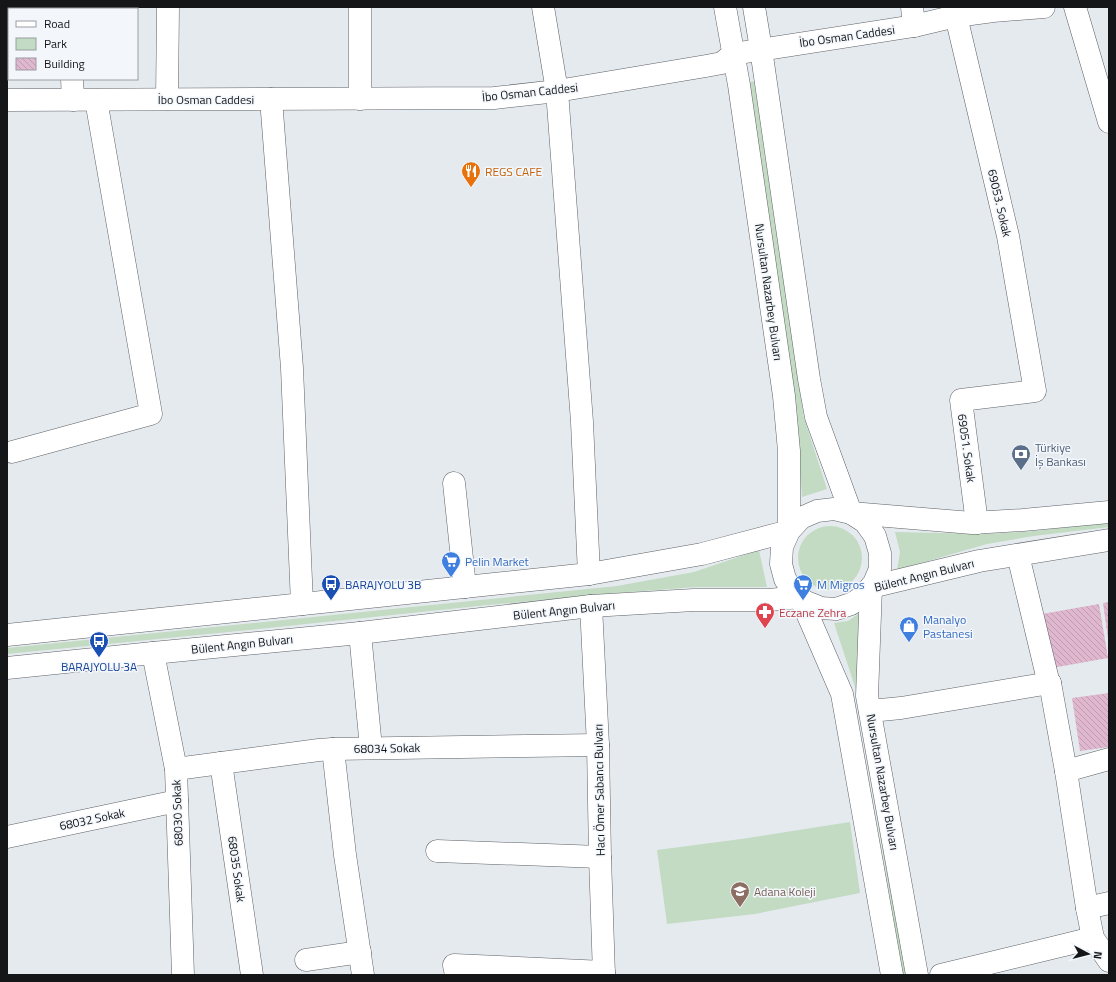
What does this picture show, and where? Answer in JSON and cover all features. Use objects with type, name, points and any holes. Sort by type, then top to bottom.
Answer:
[{"type":"street","points":[[167,100],[168,7]]},
{"type":"street","points":[[360,7],[360,99]]},
{"type":"street","points":[[543,7],[557,91],[582,422],[589,574]]},
{"type":"street","name":"Nursultan Nazarbey Bulvarı","points":[[725,7],[744,116],[784,396],[789,451],[790,531]]},
{"type":"street","points":[[754,7],[809,379],[816,416],[851,513],[865,522],[875,536],[880,553],[880,569],[871,587]]},
{"type":"street","name":"İbo Osman Caddesi","points":[[7,100],[72,89],[96,100],[494,98],[557,91],[722,62],[733,54],[913,17],[956,16],[992,9],[1044,7]]},
{"type":"street","points":[[1075,7],[1109,122]]},
{"type":"street","name":"69053. Sokak","points":[[956,16],[1008,236],[1035,390]]},
{"type":"street","points":[[271,99],[292,368],[302,604]]},
{"type":"street","points":[[12,452],[151,414],[96,100]]},
{"type":"street","name":"69051. Sokak","points":[[977,523],[961,400],[1035,390]]},
{"type":"street","points":[[454,483],[465,587]]},
{"type":"street","points":[[800,597],[794,593],[785,579],[781,564],[782,547],[790,531],[801,518],[816,511],[834,509],[851,513],[977,523],[1109,512]]},
{"type":"street","points":[[7,635],[589,574],[702,554],[790,531]]},
{"type":"street","name":"Bülent Angın Bulvarı","points":[[7,668],[360,633],[591,606],[694,600],[769,600],[800,597],[806,602],[821,608],[836,608],[851,604],[864,596],[871,587],[979,561],[1109,540]]},
{"type":"street","points":[[1018,555],[1048,680],[1050,683],[1093,938],[1109,961]]},
{"type":"street","name":"Nursultan Nazarbey Bulvarı","points":[[871,587],[868,696],[917,975]]},
{"type":"street","name":"Nursultan Nazarbey Bulvarı","points":[[800,597],[842,694],[892,975]]},
{"type":"street","name":"Hacı Ömer Sabancı Bulvarı","points":[[591,606],[598,745],[604,974]]},
{"type":"street","points":[[360,633],[371,748]]},
{"type":"street","name":"68030 Sokak","points":[[154,653],[176,769],[182,975]]},
{"type":"street","points":[[870,711],[901,708],[1050,683]]},
{"type":"street","name":"68034 Sokak","points":[[176,769],[333,749],[598,745]]},
{"type":"street","points":[[333,749],[345,855],[363,975]]},
{"type":"street","points":[[1066,771],[1109,759]]},
{"type":"street","name":"68035 Sokak","points":[[221,763],[252,975]]},
{"type":"street","name":"68032 Sokak","points":[[7,837],[177,801]]},
{"type":"street","points":[[437,850],[600,857]]},
{"type":"street","points":[[1087,908],[1109,903]]},
{"type":"street","points":[[941,975],[1093,938]]},
{"type":"street","points":[[306,960],[360,952]]},
{"type":"street","points":[[456,975],[454,965],[604,974]]},
{"type":"green space","points":[[754,81],[804,418],[827,489],[802,497],[796,418],[750,82]]},
{"type":"green space","points":[[1109,522],[1109,527],[1034,536],[987,544],[897,570],[900,552],[895,532],[986,534],[1034,531]]},
{"type":"green space","points":[[824,526],[836,526],[853,535],[860,546],[862,558],[860,570],[853,581],[836,590],[824,590],[812,585],[803,576],[798,564],[798,552],[803,540],[812,531]]},
{"type":"green space","points":[[759,550],[767,587],[696,587],[618,593],[7,654],[7,648],[617,586],[694,572]]},
{"type":"green space","points":[[861,612],[907,975],[903,975],[856,690],[834,623],[848,621]]},
{"type":"green space","points":[[850,822],[860,893],[755,914],[667,924],[657,850]]},
{"type":"building","points":[[1109,602],[1109,639],[1108,639],[1103,603]]},
{"type":"building","points":[[1099,604],[1108,658],[1052,668],[1042,614]]},
{"type":"building","points":[[1109,693],[1109,747],[1080,751],[1072,698]]},
{"type":"place","name":"REGS CAFE","points":[[471,188]]},
{"type":"place","name":"Türkiye İş Bankası","points":[[1021,471]]},
{"type":"place","name":"Pelin Market","points":[[451,578]]},
{"type":"place","name":"BARAJYOLU 3B","points":[[331,601]]},
{"type":"place","name":"M Migros","points":[[803,601]]},
{"type":"place","name":"Eczane Zehra","points":[[765,629]]},
{"type":"place","name":"Manalyo Pastanesi","points":[[909,643]]},
{"type":"place","name":"BARAJYOLU 3A","points":[[99,658]]},
{"type":"place","name":"Adana Koleji","points":[[740,908]]}]
